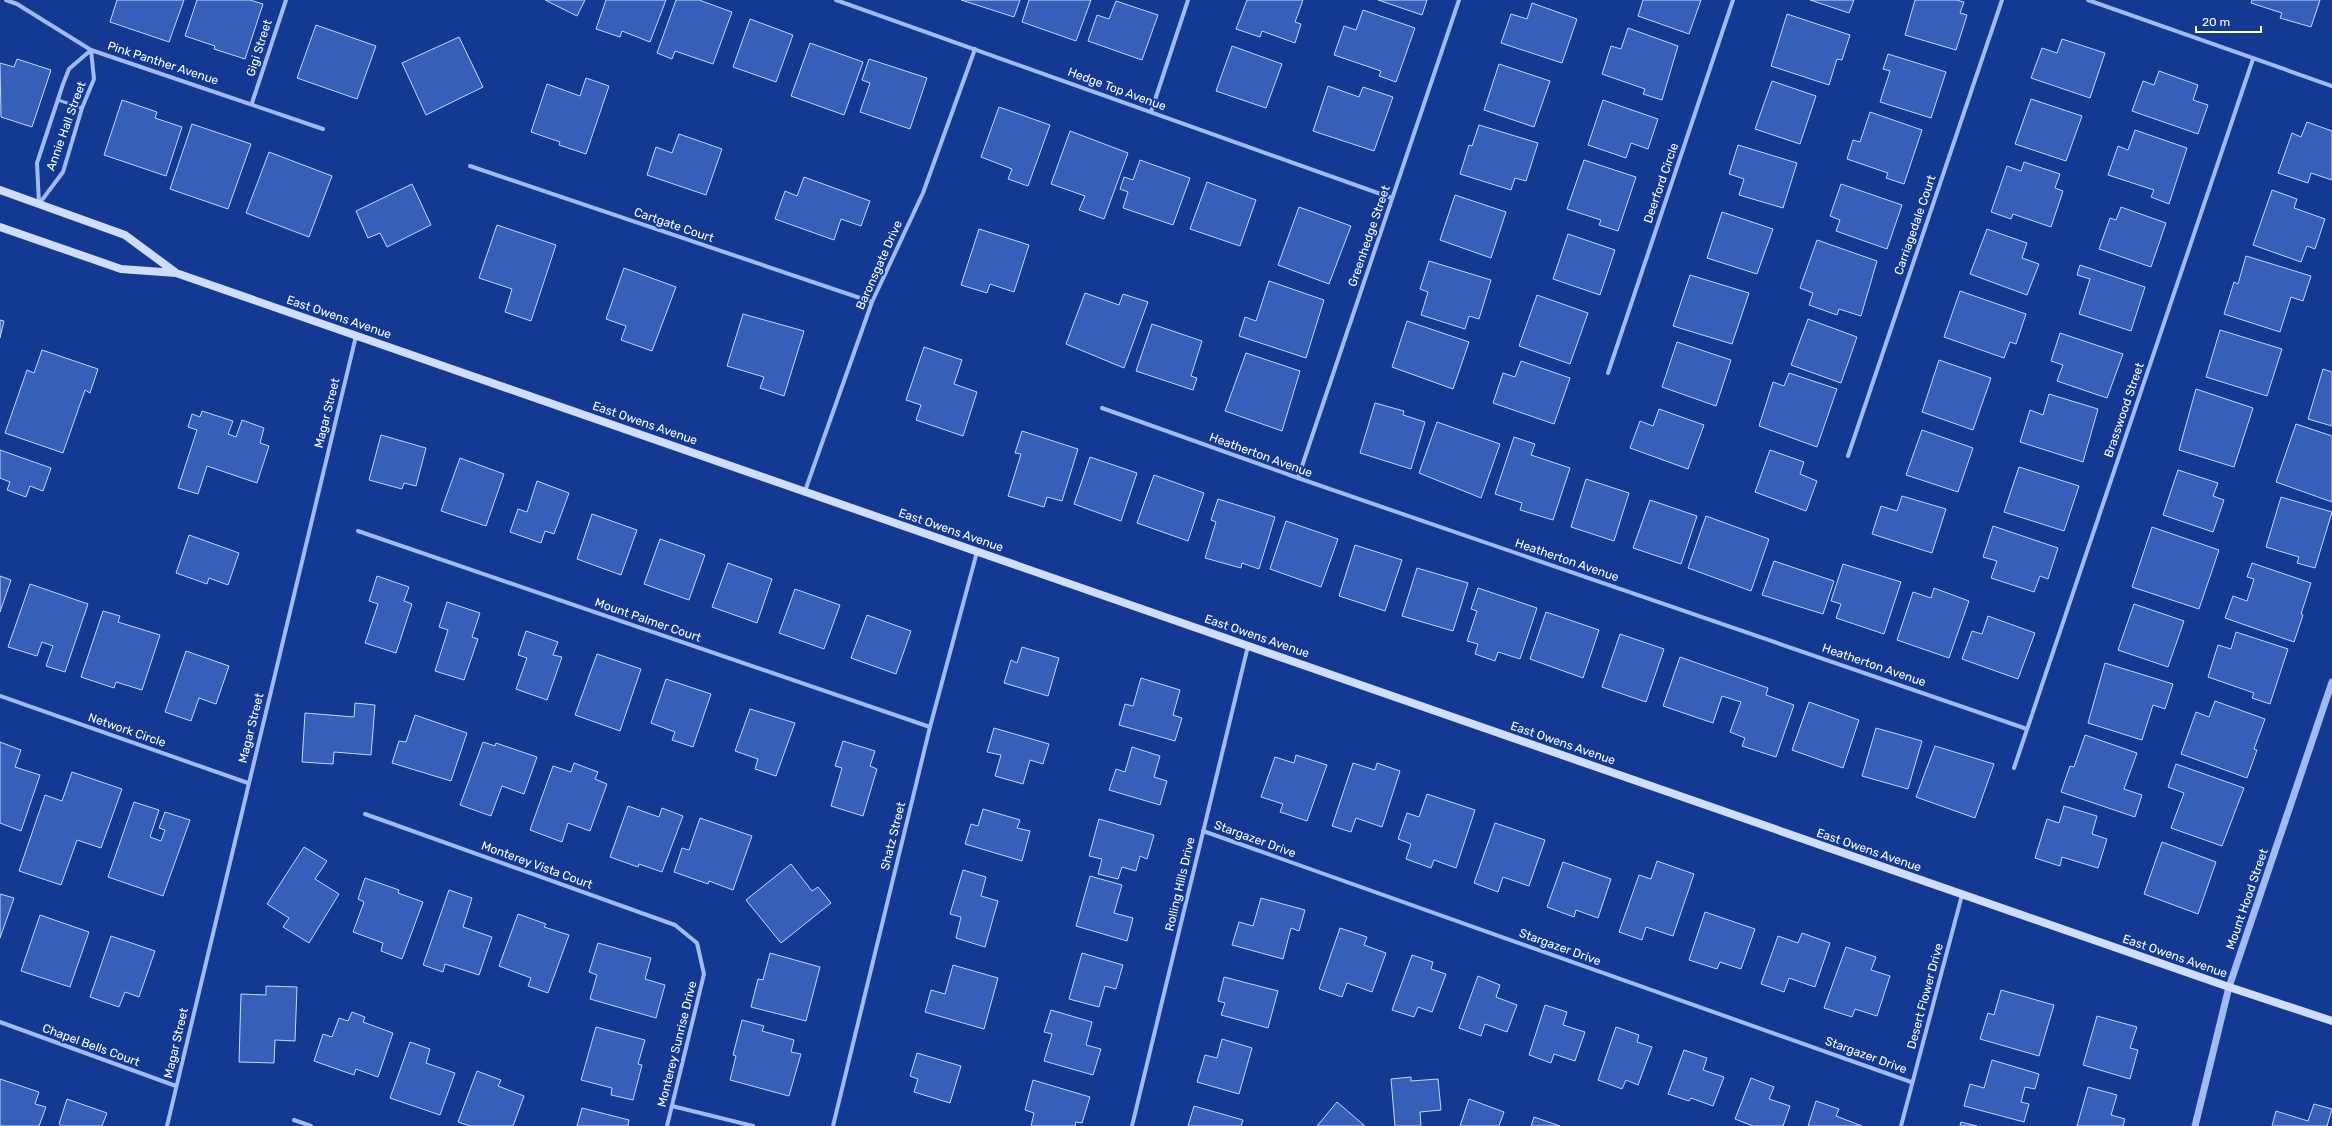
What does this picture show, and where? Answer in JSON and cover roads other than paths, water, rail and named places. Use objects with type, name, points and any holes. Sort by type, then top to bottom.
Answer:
[{"type":"main road","name":"East Owens Avenue","points":[[0,190],[125,235],[176,273]]},
{"type":"main road","name":"East Owens Avenue","points":[[0,227],[121,269],[176,273],[1962,895],[2332,1021]]},
{"type":"street","name":"Pink Panther Avenue","points":[[6,0],[17,4],[91,50],[252,103],[322,129]]},
{"type":"street","name":"Gigi Street","points":[[252,103],[286,0]]},
{"type":"street","name":"Hedge Top Avenue","points":[[836,0],[1392,198]]},
{"type":"street","points":[[1151,112],[1188,0]]},
{"type":"street","name":"Greenhedge Street","points":[[1298,478],[1459,0]]},
{"type":"street","name":"Deerford Circle","points":[[1608,373],[1733,0]]},
{"type":"street","name":"Carriagedale Court","points":[[1848,456],[2002,0]]},
{"type":"street","points":[[2088,0],[2332,86]]},
{"type":"street","name":"Baronsgate Drive","points":[[804,491],[872,302],[923,193],[975,49]]},
{"type":"street","name":"Annie Hall Street","points":[[39,204],[37,163],[58,100],[69,69],[91,50]]},
{"type":"street","name":"Annie Hall Street","points":[[39,204],[63,172],[82,108],[94,79],[91,50]]},
{"type":"street","name":"Brasswood Street","points":[[2014,768],[2253,58]]},
{"type":"street","name":"Cartgate Court","points":[[470,166],[872,302]]},
{"type":"street","name":"Magar Street","points":[[167,1126],[356,336]]},
{"type":"street","name":"Heatherton Avenue","points":[[1102,408],[1298,478],[2027,729]]},
{"type":"street","name":"Mount Palmer Court","points":[[358,531],[930,727]]},
{"type":"street","name":"Shatz Street","points":[[833,1126],[930,727],[977,552]]},
{"type":"street","name":"Rolling Hills Drive","points":[[1132,1126],[1248,646]]},
{"type":"street","name":"Mount Hood Street","points":[[2195,1126],[2229,987],[2332,682]]},
{"type":"street","name":"Network Circle","points":[[0,696],[248,783]]},
{"type":"street","name":"Monterey Vista Court","points":[[365,814],[675,925],[697,943]]},
{"type":"street","name":"Stargazer Drive","points":[[1203,831],[1911,1082]]},
{"type":"street","name":"Desert Flower Drive","points":[[1901,1126],[1911,1082],[1962,895]]},
{"type":"street","name":"Monterey Sunrise Drive","points":[[667,1126],[704,974],[697,943]]},
{"type":"street","name":"Chapel Bells Court","points":[[0,1022],[176,1086]]},
{"type":"street","points":[[672,1106],[753,1126]]},
{"type":"street","points":[[294,1120],[311,1126]]},
{"type":"lane","points":[[58,100],[82,108]]}]
